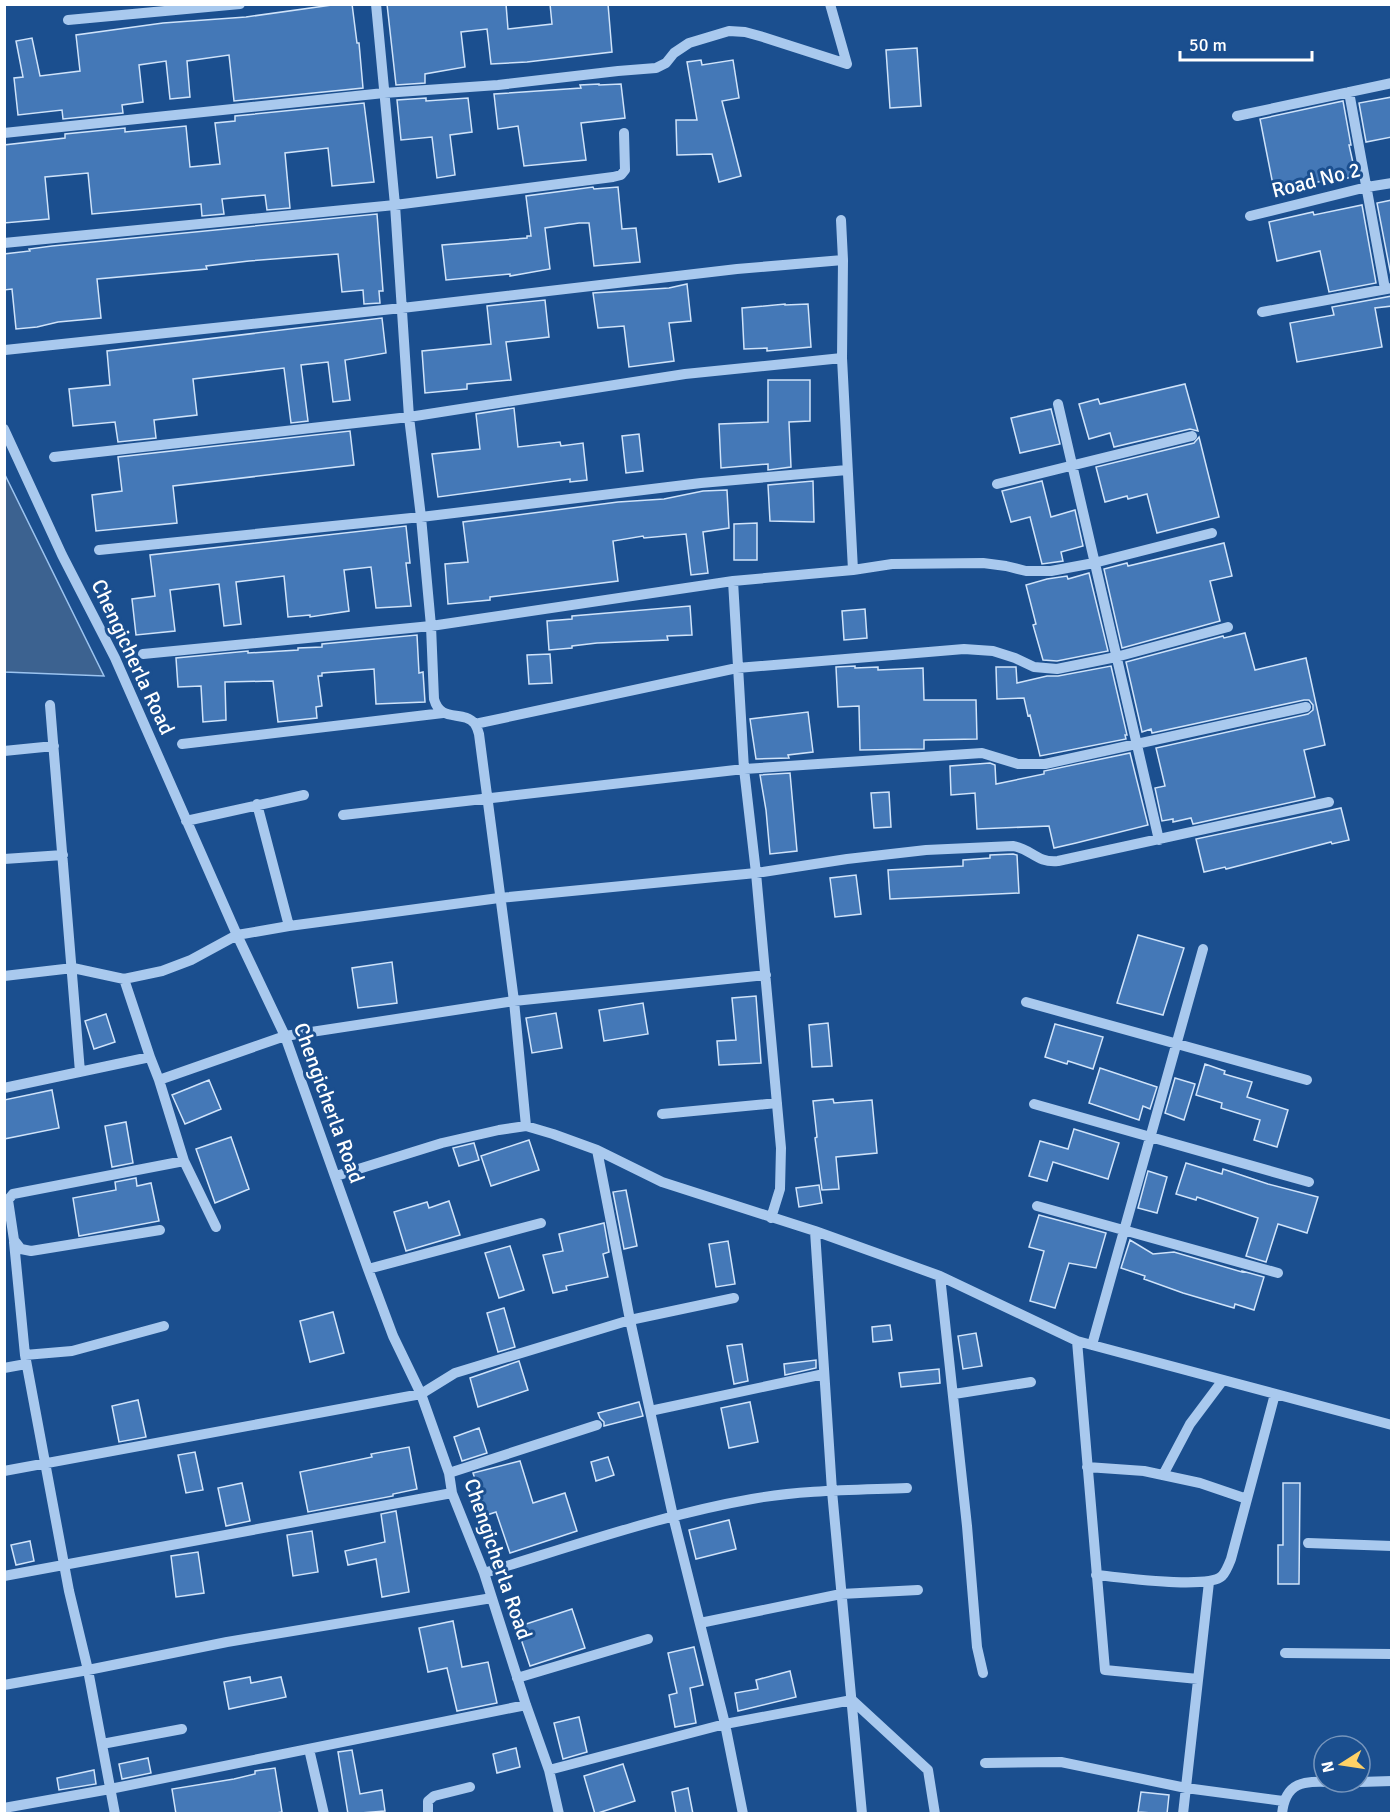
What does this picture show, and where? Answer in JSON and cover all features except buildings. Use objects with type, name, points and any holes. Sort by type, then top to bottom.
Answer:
[{"type":"street","points":[[68,20],[240,4]]},
{"type":"street","points":[[376,4],[395,205],[409,417],[431,626],[434,699],[437,708],[443,713]]},
{"type":"street","points":[[4,133],[384,93],[498,86],[656,68],[666,63],[674,53],[689,43],[729,32],[754,35],[848,64],[830,4]]},
{"type":"street","points":[[1237,116],[1392,83]]},
{"type":"street","points":[[1262,312],[1388,289],[1349,92]]},
{"type":"street","points":[[4,243],[395,205],[621,175],[626,170],[624,133]]},
{"type":"street","name":"Road No 2","points":[[1250,216],[1392,183]]},
{"type":"street","points":[[841,220],[842,358],[853,570]]},
{"type":"street","points":[[5,350],[402,308],[737,269],[843,260]]},
{"type":"street","points":[[54,457],[409,417],[685,374],[842,358]]},
{"type":"street","points":[[1058,404],[1159,840]]},
{"type":"street","name":"Chengicherla Road","points":[[4,429],[62,555],[115,658],[237,935],[285,1036],[393,1336],[421,1394],[449,1473],[452,1492],[484,1573],[549,1770],[559,1814]]},
{"type":"street","points":[[997,484],[1192,436]]},
{"type":"street","points":[[99,550],[421,517],[701,483],[847,470]]},
{"type":"street","points":[[143,654],[431,626],[733,581],[853,570],[892,564],[966,563],[1006,566],[1026,572],[1051,571],[1094,563],[1212,533]]},
{"type":"street","points":[[733,581],[744,770],[782,1148],[780,1189],[771,1218]]},
{"type":"street","points":[[475,724],[738,668],[964,649],[993,651],[1034,667],[1057,669],[1116,657],[1228,627]]},
{"type":"street","points":[[50,705],[80,1072]]},
{"type":"street","points":[[343,815],[744,770],[982,753],[1018,764],[1045,764],[1306,707]]},
{"type":"street","points":[[182,744],[443,713],[475,724],[479,734],[488,797],[499,898],[514,1001],[526,1126]]},
{"type":"street","points":[[4,751],[54,746]]},
{"type":"street","points":[[186,821],[304,795]]},
{"type":"street","points":[[4,976],[73,968],[124,979],[191,960],[237,935],[289,926],[499,898],[756,873],[926,850],[1013,846],[1021,847],[1041,860],[1049,862],[1329,802]]},
{"type":"street","points":[[257,804],[289,926]]},
{"type":"street","points":[[4,859],[63,855]]},
{"type":"street","points":[[1092,1345],[1203,949]]},
{"type":"street","points":[[159,1080],[285,1036],[514,1001],[766,975]]},
{"type":"street","points":[[124,979],[184,1161],[216,1227]]},
{"type":"street","points":[[1026,1002],[1307,1080]]},
{"type":"street","points":[[4,1088],[150,1057]]},
{"type":"street","points":[[662,1114],[777,1103]]},
{"type":"street","points":[[1034,1104],[1309,1182]]},
{"type":"street","points":[[336,1176],[442,1143],[526,1126],[597,1150],[662,1182],[815,1231],[940,1276],[1077,1341],[1392,1425]]},
{"type":"street","points":[[597,1150],[630,1320],[673,1516],[725,1724],[744,1814]]},
{"type":"street","points":[[115,1814],[25,1360],[8,1200],[13,1194],[184,1161]]},
{"type":"street","points":[[1037,1206],[1278,1273]]},
{"type":"street","points":[[368,1269],[541,1222]]},
{"type":"street","points":[[14,1240],[21,1249],[31,1251],[160,1230]]},
{"type":"street","points":[[815,1231],[832,1491],[862,1814]]},
{"type":"street","points":[[940,1276],[968,1526],[976,1647],[983,1673]]},
{"type":"street","points":[[4,1471],[421,1394],[455,1373],[630,1320],[734,1298]]},
{"type":"street","points":[[4,1368],[25,1360],[72,1351],[164,1326]]},
{"type":"street","points":[[1077,1341],[1105,1670],[1198,1679]]},
{"type":"street","points":[[650,1411],[824,1374]]},
{"type":"street","points":[[1163,1475],[1190,1424],[1223,1380]]},
{"type":"street","points":[[954,1394],[1031,1382]]},
{"type":"street","points":[[1096,1575],[1157,1582],[1209,1582],[1222,1576],[1231,1559],[1275,1394]]},
{"type":"street","points":[[449,1473],[597,1425]]},
{"type":"street","points":[[1087,1467],[1144,1471],[1200,1483],[1247,1499]]},
{"type":"street","points":[[484,1573],[673,1516],[754,1498],[832,1491],[907,1488]]},
{"type":"street","points":[[4,1576],[452,1492]]},
{"type":"street","points":[[1308,1543],[1392,1546]]},
{"type":"street","points":[[1183,1814],[1209,1582]]},
{"type":"street","points":[[700,1623],[841,1594],[918,1590]]},
{"type":"street","points":[[4,1685],[227,1642],[492,1598]]},
{"type":"street","points":[[517,1678],[648,1640]]},
{"type":"street","points":[[1284,1653],[1392,1654]]},
{"type":"street","points":[[549,1770],[725,1724],[852,1701]]},
{"type":"street","points":[[852,1701],[928,1770],[935,1814]]},
{"type":"street","points":[[4,1808],[110,1789],[526,1705]]},
{"type":"street","points":[[102,1744],[182,1729]]},
{"type":"street","points":[[309,1749],[324,1814]]},
{"type":"street","points":[[985,1763],[1061,1762],[1186,1788],[1283,1801]]},
{"type":"street","points":[[1372,1782],[1392,1781]]},
{"type":"street","points":[[1282,1814],[1283,1801],[1288,1792],[1298,1783],[1312,1783]]},
{"type":"street","points":[[428,1814],[428,1801],[434,1796],[470,1787]]},
{"type":"water","points":[[5,475],[104,676],[5,672]]}]
